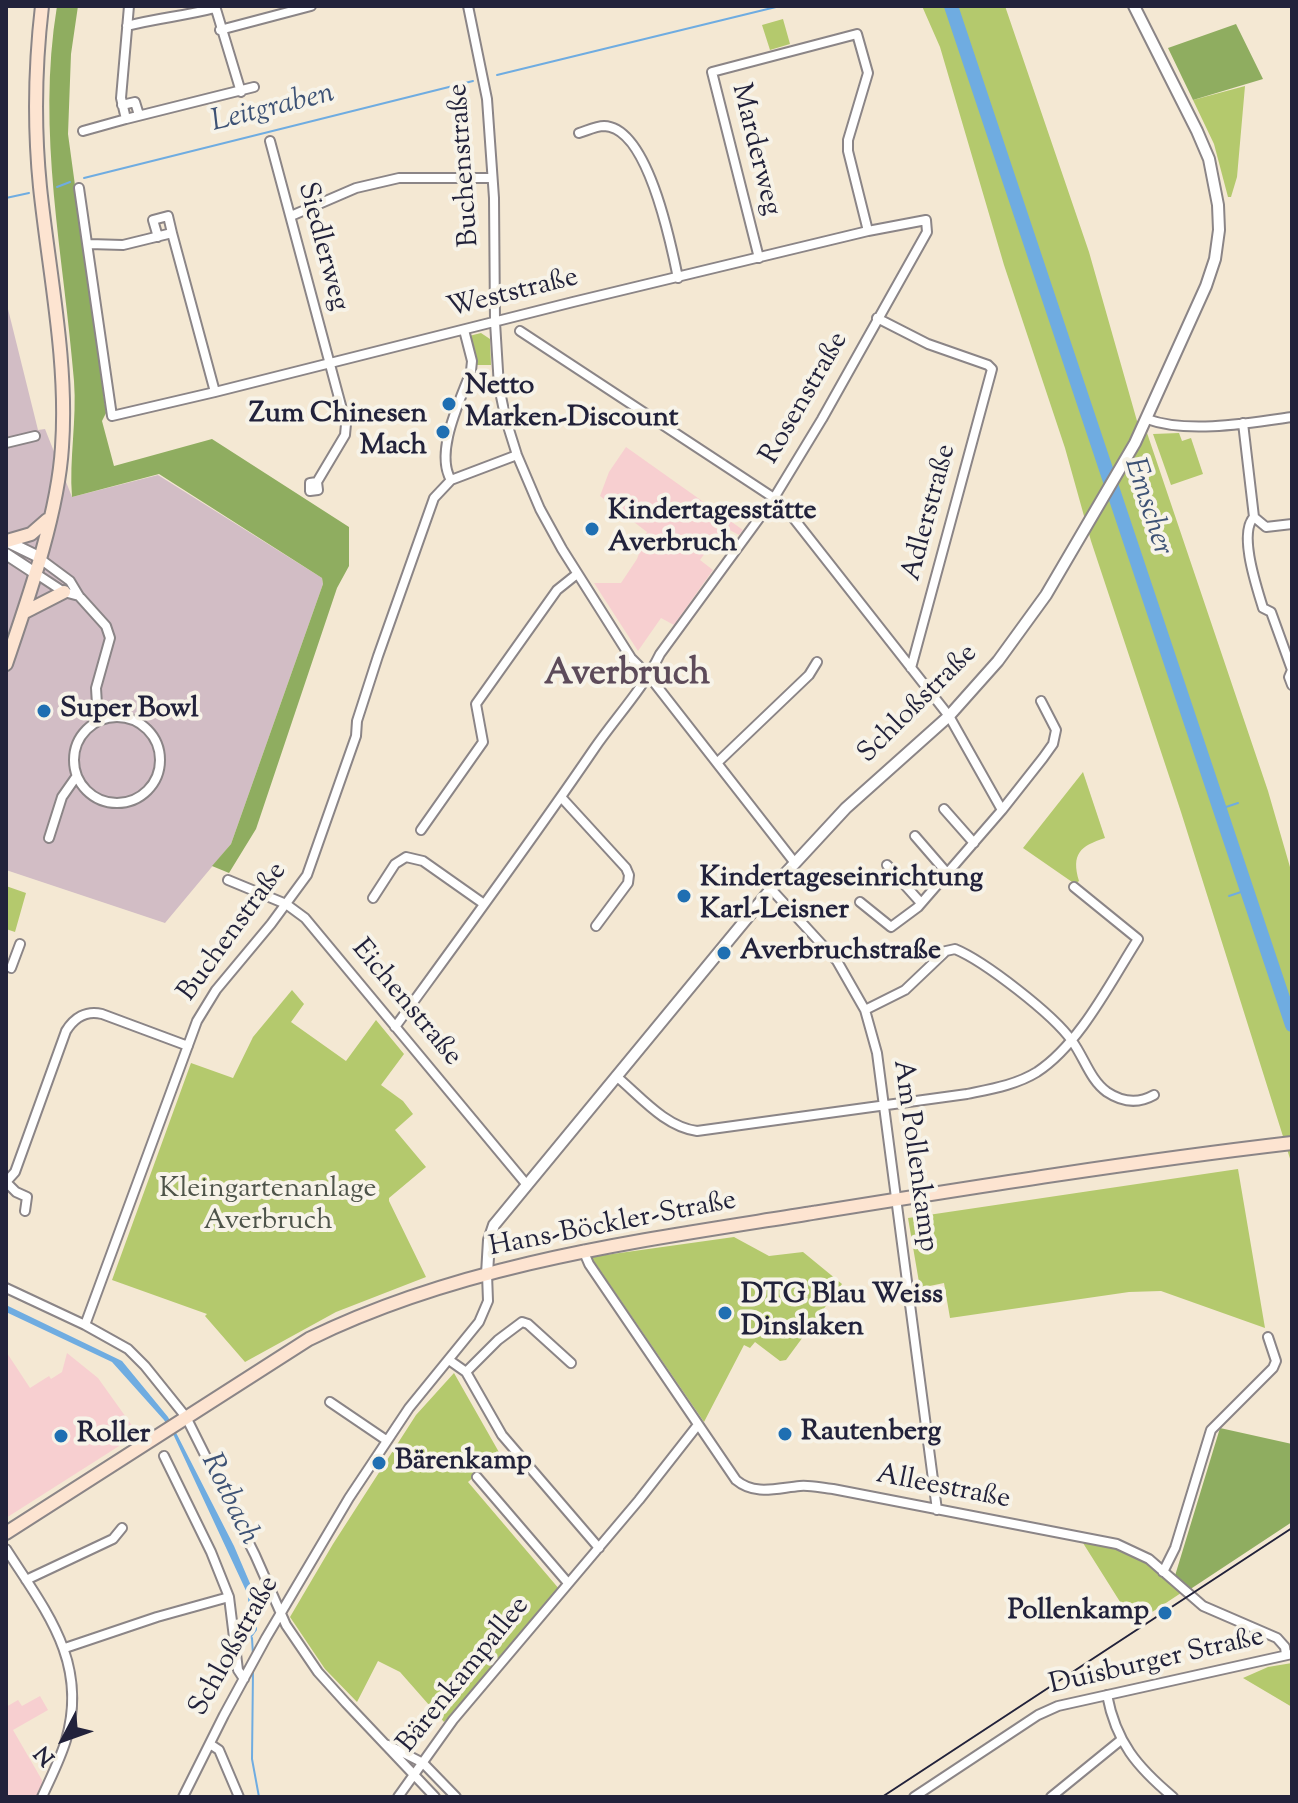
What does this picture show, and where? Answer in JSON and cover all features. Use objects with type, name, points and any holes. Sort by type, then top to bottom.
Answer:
[{"type":"main road","points":[[6,664],[35,573],[61,458],[62,406],[37,141],[38,41],[42,6]]},
{"type":"main road","points":[[6,541],[31,534],[49,518]]},
{"type":"main road","points":[[23,613],[64,592]]},
{"type":"main road","name":"Hans-Böckler-Straße","points":[[6,1533],[309,1339],[353,1318],[487,1274],[583,1250],[895,1199],[1168,1158],[1292,1143]]},
{"type":"street","points":[[126,119],[122,105],[129,6]]},
{"type":"street","points":[[220,30],[311,6]]},
{"type":"street","name":"Buchenstraße","points":[[468,6],[487,99],[495,322]]},
{"type":"street","name":"Schloßstraße","points":[[183,1797],[266,1638],[386,1440],[485,1312],[489,1240],[494,1225],[771,889],[846,808],[974,690],[1019,635],[1128,455],[1206,286],[1215,259],[1218,205],[1215,181],[1197,131],[1134,6]]},
{"type":"street","points":[[127,26],[163,16],[178,18],[215,7],[241,92]]},
{"type":"street","name":"Marderweg","points":[[759,258],[712,72],[857,34],[868,73],[848,140],[848,151],[868,231]]},
{"type":"street","points":[[83,131],[254,87]]},
{"type":"street","points":[[122,105],[135,102],[139,115]]},
{"type":"street","points":[[579,133],[604,126],[622,133],[638,152],[669,232],[678,278]]},
{"type":"street","name":"Siedlerweg","points":[[270,141],[346,424],[345,435],[317,482]]},
{"type":"street","points":[[291,216],[356,188],[399,178],[492,178]]},
{"type":"street","points":[[79,188],[89,244],[123,245],[172,233]]},
{"type":"street","points":[[158,237],[153,220],[168,216],[215,392]]},
{"type":"street","name":"Weststraße","points":[[89,244],[112,416],[868,231],[926,220]]},
{"type":"street","name":"Rosenstraße","points":[[395,1027],[774,498],[927,232],[926,220]]},
{"type":"street","name":"Adlerstraße","points":[[877,318],[928,344],[992,369],[911,668]]},
{"type":"street","points":[[495,322],[499,387],[517,455],[540,509],[631,658],[718,762],[795,863]]},
{"type":"street","points":[[464,330],[472,361],[471,371],[445,445],[447,473],[451,480],[517,455]]},
{"type":"street","points":[[520,331],[577,375],[774,498],[949,716],[1002,810]]},
{"type":"street","points":[[1147,419],[1170,424],[1243,423],[1292,417]]},
{"type":"street","points":[[1243,423],[1254,517],[1266,527],[1292,524]]},
{"type":"street","points":[[6,443],[35,436]]},
{"type":"street","name":"Buchenstraße","points":[[85,1325],[205,1005],[307,875],[356,736],[357,721],[378,656],[434,498],[451,480]]},
{"type":"street","points":[[1254,517],[1247,531],[1252,570],[1263,608],[1271,612],[1292,670],[1289,677],[1292,685]]},
{"type":"street","points":[[6,541],[39,557],[70,581],[79,596],[99,617],[110,638],[96,688],[98,721]]},
{"type":"street","points":[[6,554],[64,592],[79,596]]},
{"type":"street","points":[[421,830],[483,742],[476,704],[557,590],[577,574]]},
{"type":"street","points":[[718,762],[809,675],[817,662]]},
{"type":"street","points":[[860,902],[891,927],[921,903],[1002,810],[1053,744],[1056,730],[1041,701]]},
{"type":"street","points":[[112,717],[140,723],[158,745],[158,774],[152,787],[127,803],[112,804],[97,799],[85,790],[76,777],[73,760],[76,744],[85,730],[98,721],[112,717]]},
{"type":"street","points":[[49,838],[62,797],[76,777]]},
{"type":"street","points":[[561,797],[629,875],[628,883],[596,926]]},
{"type":"street","points":[[944,809],[974,843]]},
{"type":"street","points":[[915,836],[947,873]]},
{"type":"street","points":[[373,898],[395,864],[406,857],[423,861],[484,904]]},
{"type":"street","points":[[887,865],[921,903]]},
{"type":"street","name":"Eichenstraße","points":[[228,880],[286,904],[305,918],[527,1185]]},
{"type":"street","points":[[616,1076],[669,1121],[684,1130],[697,1131],[1000,1088],[1039,1071],[1071,1040],[1138,939],[1074,887]]},
{"type":"street","name":"Am Pollenkamp","points":[[771,889],[837,961],[865,1010],[877,1053],[937,1510]]},
{"type":"street","points":[[6,979],[8,967],[20,944]]},
{"type":"street","points":[[865,1010],[905,990],[946,951],[955,949],[1019,993],[1071,1040],[1094,1078],[1111,1094],[1124,1100],[1142,1102],[1154,1095]]},
{"type":"street","points":[[25,1211],[27,1197],[6,1182],[15,1172],[66,1031],[76,1019],[87,1013],[102,1014],[188,1046]]},
{"type":"street","name":"Alleestraße","points":[[583,1250],[589,1264],[697,1426],[743,1486],[773,1490],[818,1487],[1117,1544],[1141,1554],[1203,1606],[1277,1638],[1289,1655]]},
{"type":"street","points":[[6,1288],[128,1349],[182,1420],[283,1613],[286,1625],[318,1672],[435,1797]]},
{"type":"street","points":[[466,1372],[498,1340],[522,1322],[571,1363]]},
{"type":"street","points":[[1163,1572],[1175,1548],[1211,1430],[1273,1368],[1276,1361],[1268,1337]]},
{"type":"street","points":[[449,1360],[466,1372],[502,1435],[599,1548]]},
{"type":"street","points":[[330,1402],[386,1440]]},
{"type":"street","name":"Bärenkampallee","points":[[398,1797],[453,1720],[599,1548],[697,1426]]},
{"type":"street","points":[[164,1456],[211,1552],[229,1597],[238,1670],[244,1679]]},
{"type":"street","name":"Bärenkampallee","points":[[477,1477],[568,1583]]},
{"type":"street","points":[[26,1580],[113,1539],[122,1528]]},
{"type":"street","points":[[6,1549],[55,1623],[65,1648],[71,1682],[71,1717],[65,1743],[42,1797]]},
{"type":"street","points":[[65,1648],[229,1597]]},
{"type":"street","name":"Duisburger Straße","points":[[914,1797],[1038,1715],[1078,1700],[1289,1655]]},
{"type":"street","points":[[1107,1695],[1112,1723],[1121,1740],[1173,1797]]},
{"type":"street","points":[[1051,1797],[1121,1740]]},
{"type":"street","points":[[385,1743],[423,1763],[456,1797]]},
{"type":"street","points":[[210,1744],[219,1750],[239,1797]]},
{"type":"street","points":[[1156,1797],[1163,1788]]},
{"type":"shaded area","points":[[6,301],[38,430],[45,429],[72,497],[158,475],[322,578],[323,584],[231,844],[165,923],[6,870]]},
{"type":"shaded area","points":[[626,447],[743,530],[739,535],[724,527],[700,560],[713,570],[674,625],[661,618],[638,651],[594,583],[621,583],[637,559],[647,532],[600,496],[609,472]]},
{"type":"shaded area","points":[[7,1353],[30,1388],[62,1372],[67,1353],[98,1378],[138,1434],[6,1518]]},
{"type":"shaded area","points":[[40,1696],[48,1710],[13,1730],[42,1780],[42,1787],[36,1797],[6,1797],[6,1707],[18,1700],[22,1706]]},
{"type":"green space","points":[[57,6],[78,6],[71,54],[68,134],[106,413],[102,421],[114,466],[212,439],[349,527],[349,566],[337,588],[256,829],[229,873],[212,866],[231,844],[323,584],[322,578],[159,474],[72,497],[74,381],[54,194],[49,100]]},
{"type":"green space","points":[[922,6],[1005,6],[1089,252],[1137,421],[1145,427],[1268,791],[1292,874],[1292,1165],[1004,265],[940,47]]},
{"type":"green space","points":[[783,19],[790,44],[770,50],[762,25]]},
{"type":"green space","points":[[1236,24],[1263,79],[1193,100],[1168,48]]},
{"type":"green space","points":[[1245,86],[1237,177],[1231,197],[1228,197],[1214,144],[1193,100]]},
{"type":"green space","points":[[481,333],[490,339],[491,365],[475,365],[469,336]]},
{"type":"green space","points":[[1179,433],[1182,441],[1191,438],[1203,474],[1171,485],[1153,434]]},
{"type":"green space","points":[[1083,772],[1105,838],[1089,844],[1080,852],[1076,864],[1079,881],[1075,884],[1023,848]]},
{"type":"green space","points":[[6,886],[26,893],[15,932],[6,929]]},
{"type":"green space","name":"Kleingartenanlage Averbruch","points":[[292,990],[304,1004],[291,1022],[346,1061],[376,1020],[404,1054],[381,1085],[403,1101],[413,1114],[395,1130],[426,1167],[389,1201],[426,1277],[336,1312],[245,1362],[205,1316],[207,1314],[112,1280],[191,1063],[233,1078],[253,1037]]},
{"type":"green space","points":[[1238,1169],[1265,1328],[1161,1291],[1129,1292],[950,1318],[944,1283],[920,1288],[908,1218]]},
{"type":"green space","name":"DTG Blau Weiss Dinslaken","points":[[734,1237],[769,1256],[803,1252],[842,1284],[786,1360],[780,1361],[755,1342],[750,1348],[744,1345],[704,1422],[591,1257]]},
{"type":"green space","points":[[454,1373],[500,1454],[468,1482],[560,1590],[444,1722],[400,1672],[378,1661],[357,1702],[325,1669],[290,1617],[416,1415]]},
{"type":"green space","points":[[1220,1428],[1292,1444],[1292,1522],[1189,1590],[1174,1579]]},
{"type":"green space","points":[[1083,1543],[1124,1550],[1140,1558],[1181,1593],[1134,1624]]},
{"type":"green space","points":[[1292,1663],[1292,1707],[1243,1678],[1268,1667]]},
{"type":"water","points":[[6,1305],[122,1361],[168,1417],[234,1546],[255,1595],[257,1630],[249,1641],[248,1595],[164,1420],[112,1362],[6,1312]]},
{"type":"waterway","name":"Leitgraben","points":[[497,75],[780,6]]},
{"type":"waterway","name":"Emscher","points":[[951,6],[1292,1025]]},
{"type":"waterway","name":"Leitgraben","points":[[84,178],[473,81]]},
{"type":"waterway","name":"Leitgraben","points":[[57,187],[70,182]]},
{"type":"waterway","name":"Leitgraben","points":[[6,198],[29,193]]},
{"type":"waterway","points":[[1220,809],[1238,803]]},
{"type":"waterway","points":[[1229,896],[1247,890]]},
{"type":"waterway","name":"Rotbach","points":[[252,1638],[253,1655]]},
{"type":"waterway","name":"Rotbach","points":[[253,1670],[252,1759],[259,1797]]},
{"type":"tram line","points":[[882,1797],[1292,1528]]},
{"type":"place","name":"Netto Marken-Discount","points":[[449,404]]},
{"type":"place","name":"Zum Chinesen Mach","points":[[443,432]]},
{"type":"place","name":"Kindertagesstätte Averbruch","points":[[592,529]]},
{"type":"place","name":"Super Bowl","points":[[44,711]]},
{"type":"place","name":"Kindertageseinrichtung Karl-Leisner","points":[[684,896]]},
{"type":"place","name":"Averbruchstraße","points":[[724,953]]},
{"type":"place","name":"DTG Blau Weiss Dinslaken","points":[[725,1313]]},
{"type":"place","name":"Rautenberg","points":[[785,1434]]},
{"type":"place","name":"Roller","points":[[61,1436]]},
{"type":"place","name":"Bärenkamp","points":[[379,1463]]},
{"type":"place","name":"Pollenkamp","points":[[1165,1613]]},
{"type":"district","name":"Averbruch","points":[[627,677]]}]
